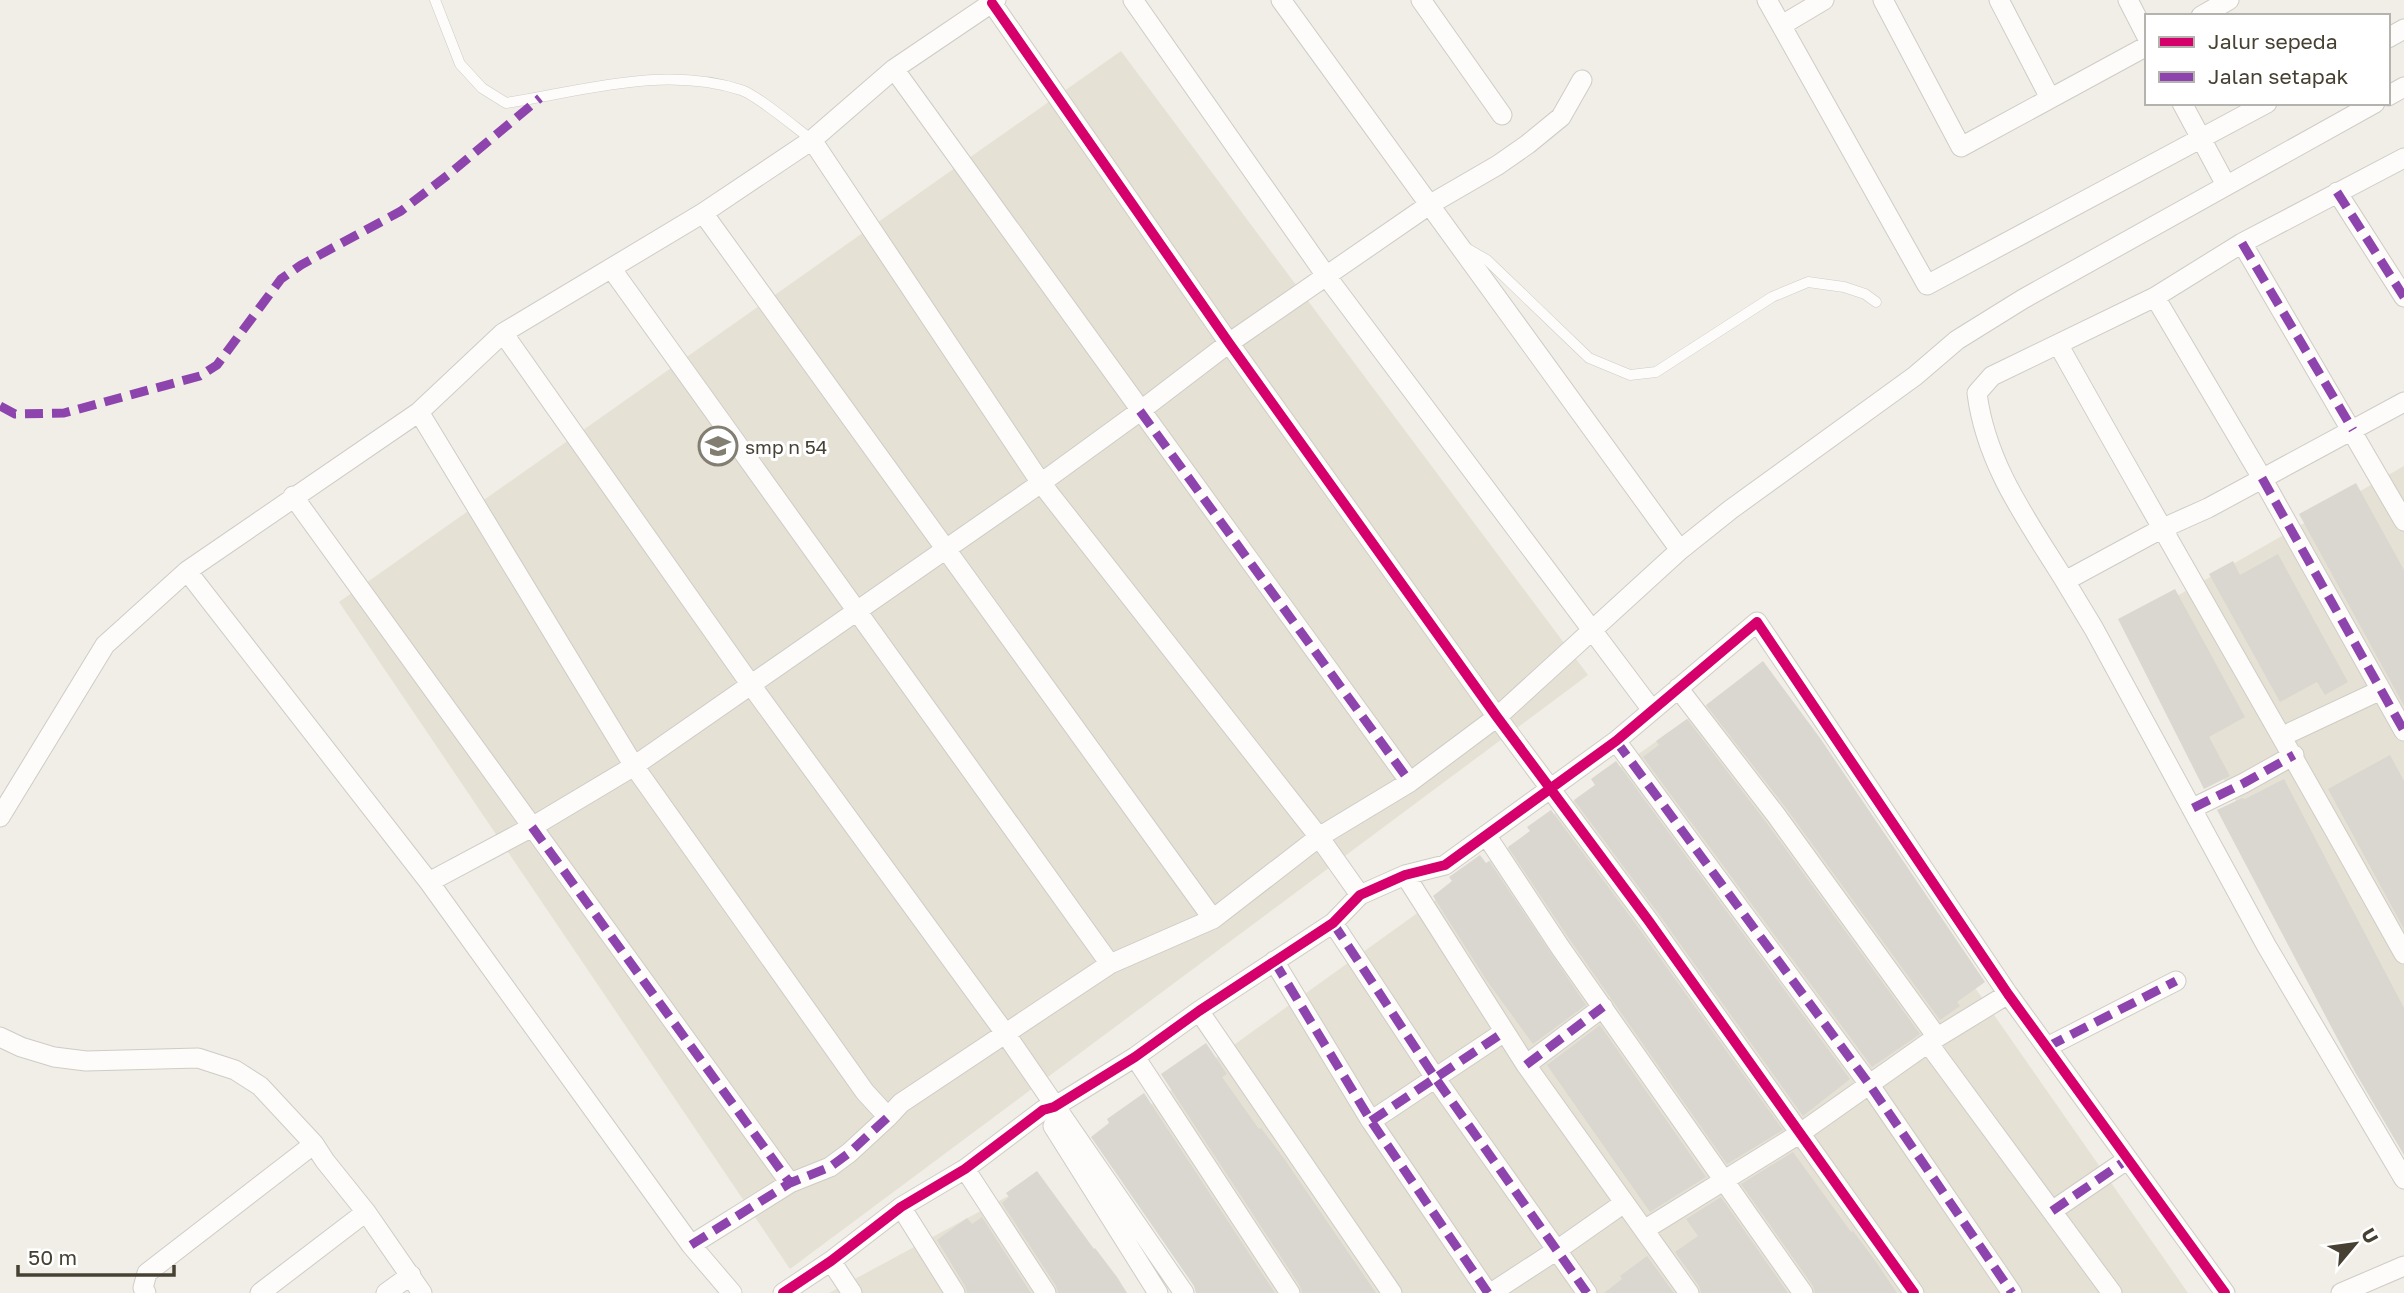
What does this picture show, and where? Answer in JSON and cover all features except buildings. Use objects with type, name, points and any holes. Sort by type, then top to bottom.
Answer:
[{"type":"street","points":[[1133,0],[1327,277],[1652,710]]},
{"type":"street","points":[[1281,0],[1453,240],[1640,492],[1679,550]]},
{"type":"street","points":[[1421,0],[1502,115]]},
{"type":"street","points":[[1767,0],[1927,285],[2263,105]]},
{"type":"street","points":[[1782,25],[1824,0]]},
{"type":"street","points":[[1883,0],[1961,147],[2145,47]]},
{"type":"street","points":[[1999,0],[2050,98]]},
{"type":"street","points":[[2128,0],[2145,33]]},
{"type":"street","points":[[2204,14],[2229,0]]},
{"type":"street","points":[[0,817],[105,645],[187,571],[419,412],[503,333],[703,213],[811,140],[894,69],[994,1],[1229,343],[1497,717],[1648,920],[1913,1293]]},
{"type":"street","points":[[894,69],[1410,782]]},
{"type":"street","points":[[429,882],[532,827],[634,766],[947,549],[1140,411],[1229,343],[1429,205],[1498,165],[1528,144],[1561,117],[1581,80]]},
{"type":"street","points":[[2183,105],[2226,185]]},
{"type":"street","points":[[691,1245],[790,1183],[830,1167],[849,1153],[901,1103],[1110,964],[1213,919],[1319,837],[1410,782],[1497,717],[1679,550],[1730,509],[1885,398],[1956,340],[2023,299],[2371,105]]},
{"type":"street","points":[[811,140],[1041,483],[1319,837],[1360,895]]},
{"type":"street","points":[[2404,158],[2242,243],[2155,297],[1992,376],[1977,393],[1980,423],[2004,481],[2065,581],[2193,808],[2266,945],[2404,1179]]},
{"type":"street","points":[[2337,191],[2404,297]]},
{"type":"street","points":[[703,213],[1213,919]]},
{"type":"street","points":[[2242,243],[2404,521]]},
{"type":"street","points":[[611,268],[1110,964]]},
{"type":"street","points":[[2155,297],[2262,478],[2404,731]]},
{"type":"street","points":[[503,333],[751,685],[1005,1034],[1158,1293]]},
{"type":"street","points":[[2058,344],[2161,529],[2294,755],[2404,954]]},
{"type":"street","points":[[2065,581],[2161,529],[2208,508],[2404,402]]},
{"type":"street","points":[[419,412],[634,766],[865,1092],[888,1117]]},
{"type":"street","points":[[293,496],[790,1183]]},
{"type":"street","points":[[187,571],[429,882],[691,1245],[732,1293]]},
{"type":"street","points":[[783,1293],[831,1261],[901,1207],[965,1169],[1048,1108],[1135,1057],[1199,1011],[1333,923],[1360,895],[1405,875],[1445,865],[1616,741],[1757,622],[2008,994],[2225,1293]]},
{"type":"street","points":[[1678,688],[1776,815],[2112,1293]]},
{"type":"street","points":[[2283,736],[2381,690]]},
{"type":"street","points":[[1616,741],[1869,1084],[2012,1293]]},
{"type":"street","points":[[2193,808],[2294,755]]},
{"type":"street","points":[[1486,835],[1560,947],[1803,1293]]},
{"type":"street","points":[[1405,875],[1526,1065],[1689,1293]]},
{"type":"street","points":[[1333,923],[1436,1079],[1587,1293]]},
{"type":"street","points":[[1274,961],[1371,1121],[1490,1293],[1624,1203]]},
{"type":"street","points":[[2047,1047],[2176,981]]},
{"type":"street","points":[[1644,1230],[1799,1134],[1933,1040],[2008,994]]},
{"type":"street","points":[[1526,1065],[1604,1007]]},
{"type":"street","points":[[1199,1011],[1392,1293]]},
{"type":"street","points":[[1371,1121],[1504,1032]]},
{"type":"street","points":[[0,1037],[54,1057],[86,1060],[198,1058],[221,1064],[260,1086],[314,1143],[422,1293]]},
{"type":"street","points":[[1135,1057],[1290,1293]]},
{"type":"street","points":[[1048,1108],[1184,1293]]},
{"type":"street","points":[[146,1293],[143,1288],[147,1273],[314,1143]]},
{"type":"street","points":[[2052,1211],[2128,1159]]},
{"type":"street","points":[[965,1169],[1046,1293]]},
{"type":"street","points":[[901,1207],[955,1293]]},
{"type":"street","points":[[260,1293],[366,1212]]},
{"type":"street","points":[[831,1261],[852,1293]]},
{"type":"street","points":[[2341,1293],[2404,1266]]},
{"type":"street","points":[[386,1293],[411,1275]]},
{"type":"lane","points":[[435,0],[460,64],[482,88],[506,103],[625,82],[691,80],[743,91],[811,140]]},
{"type":"lane","points":[[1453,240],[1487,260],[1589,358],[1630,375],[1656,372],[1772,297],[1808,282],[1844,287],[1866,294],[1876,302]]},
{"type":"shaded area","points":[[1121,51],[1588,675],[790,1269],[339,602]]},
{"type":"shaded area","points":[[2404,466],[2404,1102],[2135,620]]},
{"type":"shaded area","points":[[1754,671],[2188,1293],[1213,1293],[1103,1139]]},
{"type":"shaded area","points":[[1038,1180],[1118,1293],[829,1293]]},
{"type":"marked path","points":[[0,406],[15,414],[64,413],[200,376],[217,365],[281,279],[301,265],[401,211],[540,98]]},
{"type":"marked path","points":[[2337,192],[2404,297]]},
{"type":"marked path","points":[[2242,243],[2353,430]]},
{"type":"marked path","points":[[1140,411],[1410,782]]},
{"type":"marked path","points":[[2262,478],[2404,731]]},
{"type":"marked path","points":[[1616,741],[1869,1084],[2012,1293]]},
{"type":"marked path","points":[[2193,808],[2294,755]]},
{"type":"marked path","points":[[532,827],[790,1183],[830,1167],[888,1117]]},
{"type":"marked path","points":[[1333,923],[1436,1079],[1587,1293]]},
{"type":"marked path","points":[[1274,961],[1371,1121],[1488,1293]]},
{"type":"marked path","points":[[2047,1047],[2176,981]]},
{"type":"marked path","points":[[1526,1065],[1603,1007]]},
{"type":"marked path","points":[[1371,1121],[1504,1032]]},
{"type":"marked path","points":[[2052,1211],[2128,1159]]},
{"type":"marked path","points":[[691,1245],[790,1183]]},
{"type":"cycle path","points":[[992,3],[1229,343],[1497,717],[1648,920],[1914,1293]]},
{"type":"cycle path","points":[[783,1293],[831,1261],[901,1207],[965,1169],[1043,1110],[1054,1107],[1135,1057],[1199,1011],[1333,923],[1360,895],[1405,875],[1445,865],[1616,741],[1757,622],[2008,994],[2225,1293]]},
{"type":"place","name":"smp n 54","points":[[718,446]]}]
